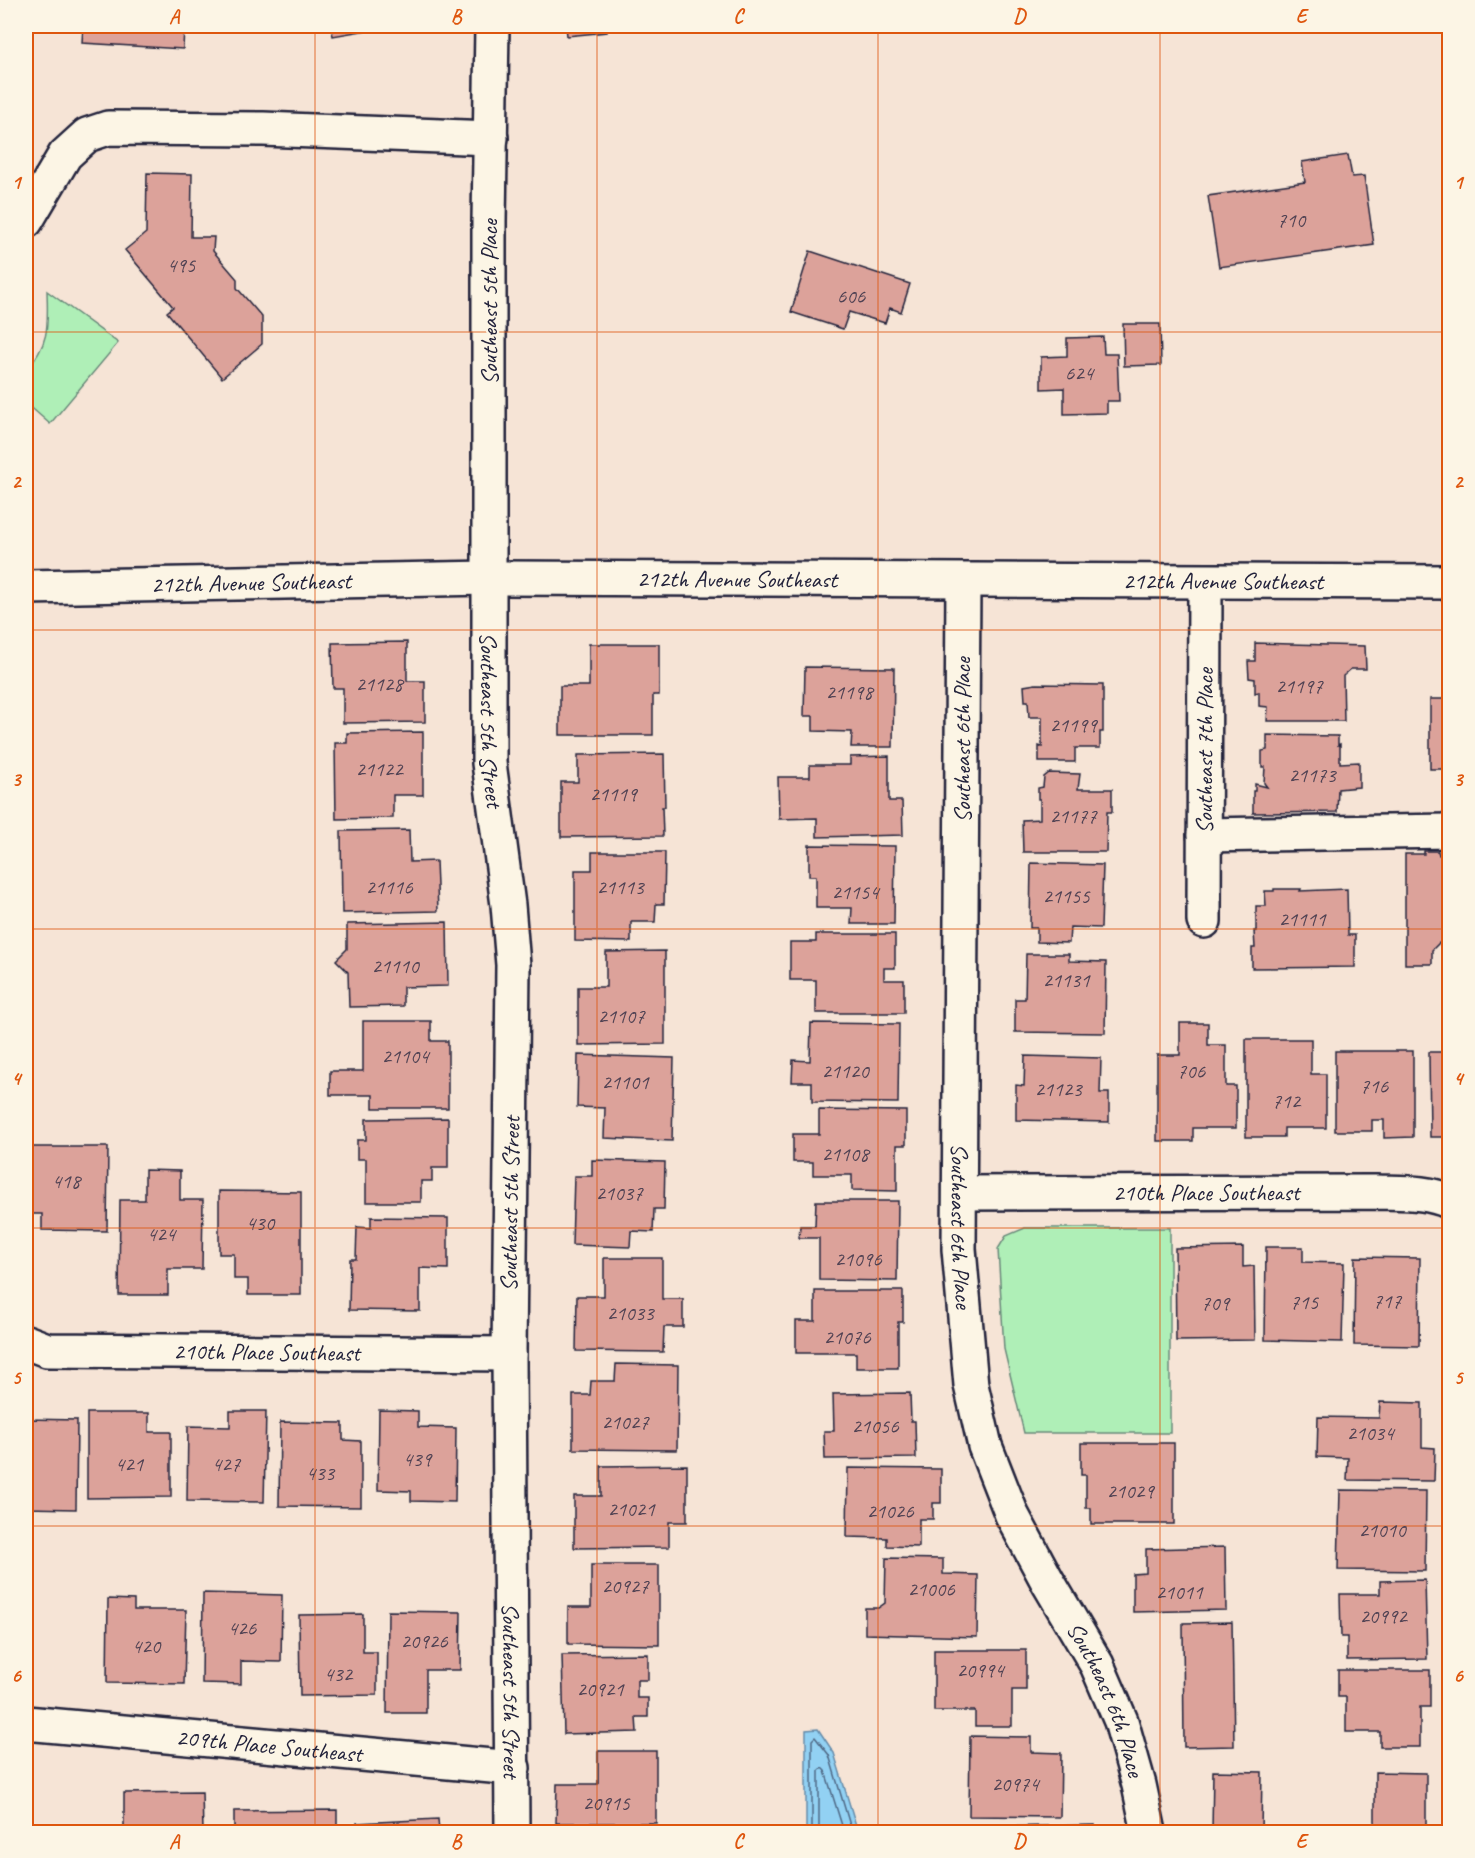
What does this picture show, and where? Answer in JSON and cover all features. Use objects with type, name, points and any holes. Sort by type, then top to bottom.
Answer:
[{"type":"street","name":"Southeast 5th Place","points":[[488,578],[492,26]]},
{"type":"street","points":[[26,220],[65,155],[87,135],[108,128],[263,129],[490,138]]},
{"type":"street","name":"212th Avenue Southeast","points":[[26,586],[488,578],[1449,582]]},
{"type":"street","name":"Southeast 5th Street","points":[[488,578],[489,763],[508,905],[513,965],[509,1354],[512,1833]]},
{"type":"street","name":"Southeast 6th Place","points":[[963,580],[960,1249],[971,1385],[985,1446],[1012,1515],[1097,1665],[1117,1712],[1149,1833]]},
{"type":"street","name":"Southeast 7th Place","points":[[1204,582],[1204,921]]},
{"type":"street","points":[[1204,836],[1449,831]]},
{"type":"street","name":"210th Place Southeast","points":[[960,1192],[1376,1192],[1411,1193],[1441,1198],[1449,1202]]},
{"type":"street","name":"210th Place Southeast","points":[[26,1342],[47,1350],[509,1354]]},
{"type":"street","name":"209th Place Southeast","points":[[26,1723],[513,1768]]},
{"type":"green space","points":[[47,291],[118,343],[50,424],[26,403],[26,371],[40,352],[46,334]]},
{"type":"green space","points":[[1025,1228],[1170,1228],[1170,1433],[1024,1433],[1004,1349],[998,1249],[1006,1236]]},
{"type":"water","points":[[818,1729],[834,1753],[858,1832],[806,1832],[806,1730]]},
{"type":"building","points":[[83,26],[184,26],[183,49],[82,43]]},
{"type":"building","points":[[331,26],[391,26],[333,36]]},
{"type":"building","points":[[566,26],[607,26],[607,32],[567,36]]},
{"type":"building","points":[[1348,155],[1352,177],[1364,176],[1374,245],[1219,267],[1208,196],[1305,182],[1302,162]]},
{"type":"building","points":[[147,173],[192,174],[191,237],[214,237],[213,251],[237,279],[237,288],[262,317],[262,344],[222,378],[167,312],[173,307],[125,250],[146,233]]},
{"type":"building","points":[[810,251],[910,284],[901,312],[890,308],[885,323],[849,312],[843,329],[791,312]]},
{"type":"building","points":[[1123,324],[1160,324],[1161,365],[1124,366]]},
{"type":"building","points":[[1103,337],[1104,354],[1117,354],[1119,401],[1107,401],[1107,413],[1064,414],[1064,388],[1041,389],[1041,357],[1067,356],[1067,338]]},
{"type":"building","points":[[407,642],[407,681],[425,681],[425,722],[343,723],[343,688],[333,688],[332,643]]},
{"type":"building","points":[[1255,643],[1365,646],[1366,669],[1351,669],[1343,676],[1344,721],[1267,721],[1268,707],[1259,706],[1259,692],[1255,693],[1255,679],[1249,678],[1248,661],[1255,661]]},
{"type":"building","points":[[589,644],[659,644],[659,695],[653,695],[653,735],[560,735],[560,686],[589,686]]},
{"type":"building","points":[[805,667],[894,668],[893,747],[851,747],[852,732],[813,731],[813,716],[804,716]]},
{"type":"building","points":[[1036,684],[1103,685],[1103,732],[1100,732],[1100,748],[1075,748],[1075,762],[1039,762],[1039,746],[1042,747],[1042,717],[1029,717],[1024,686]]},
{"type":"building","points":[[1430,699],[1450,699],[1450,769],[1430,769]]},
{"type":"building","points":[[423,732],[423,795],[393,795],[393,818],[336,819],[335,743],[347,743],[347,733]]},
{"type":"building","points":[[1267,735],[1338,736],[1340,763],[1359,762],[1359,787],[1338,789],[1337,812],[1253,813],[1255,784],[1267,787],[1264,783],[1265,767],[1262,767],[1262,751],[1267,750]]},
{"type":"building","points":[[664,754],[663,836],[561,837],[561,782],[578,782],[578,755]]},
{"type":"building","points":[[889,756],[889,801],[902,801],[903,835],[817,837],[817,818],[779,819],[778,777],[810,777],[810,765],[850,765],[850,757]]},
{"type":"building","points":[[1049,773],[1080,774],[1078,789],[1112,789],[1112,812],[1107,812],[1106,852],[1023,852],[1022,820],[1040,819],[1038,788],[1043,787],[1044,777]]},
{"type":"building","points":[[409,830],[410,862],[436,861],[438,911],[342,913],[341,831]]},
{"type":"building","points":[[809,845],[895,846],[894,924],[851,924],[852,908],[816,908],[816,876],[809,876]]},
{"type":"building","points":[[1424,851],[1438,851],[1439,855],[1450,855],[1450,943],[1439,943],[1432,950],[1432,964],[1405,964],[1405,854],[1424,854]]},
{"type":"building","points":[[592,852],[665,852],[664,904],[656,904],[655,922],[631,922],[631,942],[575,941],[575,870],[592,870]]},
{"type":"building","points":[[1031,863],[1103,865],[1101,928],[1070,927],[1069,943],[1037,942],[1037,928],[1030,928]]},
{"type":"building","points":[[1274,889],[1301,889],[1300,891],[1347,889],[1348,935],[1355,935],[1355,967],[1252,968],[1256,906],[1266,906],[1265,891],[1274,891]]},
{"type":"building","points":[[447,922],[448,986],[403,987],[403,1006],[349,1007],[348,972],[336,960],[347,949],[347,924]]},
{"type":"building","points":[[816,934],[895,934],[895,968],[884,968],[884,980],[904,980],[904,1013],[816,1013],[816,980],[790,980],[790,942],[816,942]]},
{"type":"building","points":[[665,951],[665,1044],[578,1045],[578,987],[606,987],[606,952]]},
{"type":"building","points":[[1026,954],[1069,954],[1069,961],[1106,962],[1105,1033],[1015,1032],[1015,999],[1025,999]]},
{"type":"building","points":[[363,1021],[431,1021],[431,1041],[448,1041],[448,1108],[373,1108],[373,1095],[330,1095],[330,1071],[363,1071]]},
{"type":"building","points":[[811,1023],[899,1024],[898,1103],[812,1102],[812,1082],[792,1082],[793,1060],[810,1061]]},
{"type":"building","points":[[1180,1023],[1208,1023],[1208,1045],[1226,1045],[1226,1086],[1236,1086],[1236,1128],[1193,1128],[1193,1141],[1157,1141],[1157,1055],[1180,1055]]},
{"type":"building","points":[[1246,1039],[1311,1039],[1311,1074],[1326,1074],[1326,1128],[1284,1128],[1284,1137],[1246,1137]]},
{"type":"building","points":[[1335,1051],[1413,1051],[1413,1137],[1384,1138],[1384,1120],[1372,1120],[1372,1131],[1335,1131]]},
{"type":"building","points":[[1429,1052],[1450,1052],[1450,1137],[1430,1137]]},
{"type":"building","points":[[578,1055],[674,1058],[672,1141],[604,1138],[605,1108],[577,1107]]},
{"type":"building","points":[[1025,1056],[1101,1058],[1100,1093],[1109,1093],[1109,1122],[1016,1120],[1016,1085],[1024,1086]]},
{"type":"building","points":[[819,1110],[906,1111],[906,1145],[897,1145],[897,1191],[852,1190],[852,1175],[813,1175],[813,1162],[793,1162],[793,1134],[819,1134]]},
{"type":"building","points":[[448,1118],[448,1168],[432,1168],[432,1181],[421,1181],[421,1202],[366,1202],[366,1159],[357,1159],[357,1140],[366,1140],[366,1119]]},
{"type":"building","points":[[26,1147],[108,1147],[107,1231],[42,1230],[42,1214],[26,1214]]},
{"type":"building","points":[[592,1160],[665,1162],[664,1209],[654,1209],[653,1232],[631,1231],[630,1247],[572,1245],[574,1176],[592,1176]]},
{"type":"building","points":[[145,1170],[180,1171],[180,1200],[203,1200],[202,1269],[168,1269],[168,1295],[119,1295],[120,1200],[145,1200]]},
{"type":"building","points":[[219,1191],[301,1192],[301,1295],[248,1295],[248,1279],[234,1279],[234,1254],[219,1254]]},
{"type":"building","points":[[816,1201],[898,1201],[897,1281],[819,1280],[819,1238],[799,1238],[800,1226],[815,1226]]},
{"type":"building","points":[[371,1217],[448,1218],[448,1269],[420,1268],[420,1311],[349,1310],[350,1259],[356,1259],[357,1227],[371,1228]]},
{"type":"building","points":[[1243,1247],[1243,1267],[1254,1266],[1255,1340],[1176,1341],[1175,1248]]},
{"type":"building","points":[[1266,1247],[1303,1247],[1303,1262],[1344,1263],[1342,1342],[1265,1340]]},
{"type":"building","points":[[1355,1257],[1420,1258],[1419,1346],[1354,1345]]},
{"type":"building","points":[[604,1258],[662,1258],[662,1299],[683,1299],[683,1327],[664,1327],[663,1352],[576,1351],[577,1296],[604,1296]]},
{"type":"building","points":[[815,1291],[903,1291],[903,1322],[898,1322],[898,1368],[856,1368],[856,1353],[796,1353],[796,1321],[815,1321]]},
{"type":"building","points":[[616,1364],[678,1365],[677,1450],[573,1449],[573,1395],[590,1395],[591,1381],[615,1381]]},
{"type":"building","points":[[910,1393],[911,1421],[915,1421],[916,1458],[825,1459],[824,1431],[834,1431],[833,1394]]},
{"type":"building","points":[[1380,1402],[1422,1403],[1422,1447],[1435,1448],[1434,1481],[1347,1480],[1348,1458],[1317,1457],[1318,1417],[1379,1418]]},
{"type":"building","points":[[379,1410],[418,1411],[418,1427],[456,1428],[455,1502],[411,1501],[411,1491],[378,1490]]},
{"type":"building","points":[[230,1411],[266,1411],[264,1502],[187,1501],[188,1426],[230,1427]]},
{"type":"building","points":[[87,1413],[149,1413],[149,1432],[171,1432],[171,1497],[87,1498]]},
{"type":"building","points":[[26,1419],[77,1420],[76,1509],[26,1508]]},
{"type":"building","points":[[280,1422],[343,1423],[343,1440],[361,1441],[361,1507],[279,1506]]},
{"type":"building","points":[[1081,1443],[1174,1443],[1174,1524],[1091,1524],[1091,1508],[1086,1508],[1086,1475],[1081,1475]]},
{"type":"building","points":[[687,1465],[687,1522],[669,1522],[669,1547],[574,1548],[574,1496],[601,1496],[601,1466]]},
{"type":"building","points":[[848,1468],[941,1469],[941,1503],[933,1503],[933,1519],[919,1519],[919,1547],[887,1546],[887,1538],[847,1537]]},
{"type":"building","points":[[1340,1490],[1426,1491],[1425,1571],[1338,1570]]},
{"type":"building","points":[[1225,1547],[1226,1610],[1133,1612],[1133,1574],[1146,1573],[1146,1549]]},
{"type":"building","points":[[886,1558],[943,1559],[943,1574],[978,1575],[977,1637],[865,1634],[865,1608],[878,1608],[885,1603]]},
{"type":"building","points":[[591,1565],[659,1565],[659,1645],[568,1644],[568,1607],[591,1607]]},
{"type":"building","points":[[1425,1580],[1427,1659],[1347,1660],[1347,1637],[1341,1637],[1340,1594],[1380,1594],[1380,1581]]},
{"type":"building","points":[[203,1593],[282,1595],[281,1662],[241,1661],[241,1684],[202,1683]]},
{"type":"building","points":[[108,1599],[134,1600],[134,1610],[186,1610],[184,1684],[107,1683]]},
{"type":"building","points":[[388,1611],[461,1612],[460,1670],[426,1670],[426,1713],[387,1713]]},
{"type":"building","points":[[363,1614],[363,1652],[377,1652],[377,1695],[300,1696],[299,1615]]},
{"type":"building","points":[[1232,1622],[1234,1746],[1184,1747],[1183,1623]]},
{"type":"building","points":[[934,1650],[1026,1650],[1026,1690],[1012,1690],[1012,1726],[975,1726],[975,1711],[934,1711]]},
{"type":"building","points":[[648,1654],[648,1680],[637,1680],[637,1698],[648,1698],[648,1717],[636,1717],[637,1732],[564,1734],[562,1655]]},
{"type":"building","points":[[1338,1670],[1430,1670],[1430,1707],[1420,1707],[1420,1747],[1380,1747],[1380,1732],[1346,1732],[1346,1697],[1338,1697]]},
{"type":"building","points":[[970,1736],[1031,1737],[1031,1752],[1061,1753],[1060,1817],[969,1816]]},
{"type":"building","points":[[598,1751],[656,1751],[656,1823],[556,1823],[557,1784],[598,1784]]},
{"type":"building","points":[[1213,1771],[1262,1772],[1261,1832],[1212,1832]]},
{"type":"building","points":[[1375,1772],[1426,1773],[1426,1832],[1375,1832]]},
{"type":"building","points":[[202,1792],[203,1832],[124,1832],[124,1793]]},
{"type":"building","points":[[337,1810],[337,1832],[234,1832],[234,1811]]},
{"type":"building","points":[[438,1819],[439,1832],[357,1832],[357,1823]]},
{"type":"building","points":[[1095,1825],[1095,1832],[996,1832],[996,1827]]},
{"type":"building","points":[[26,1828],[112,1829],[112,1832],[26,1832]]}]
